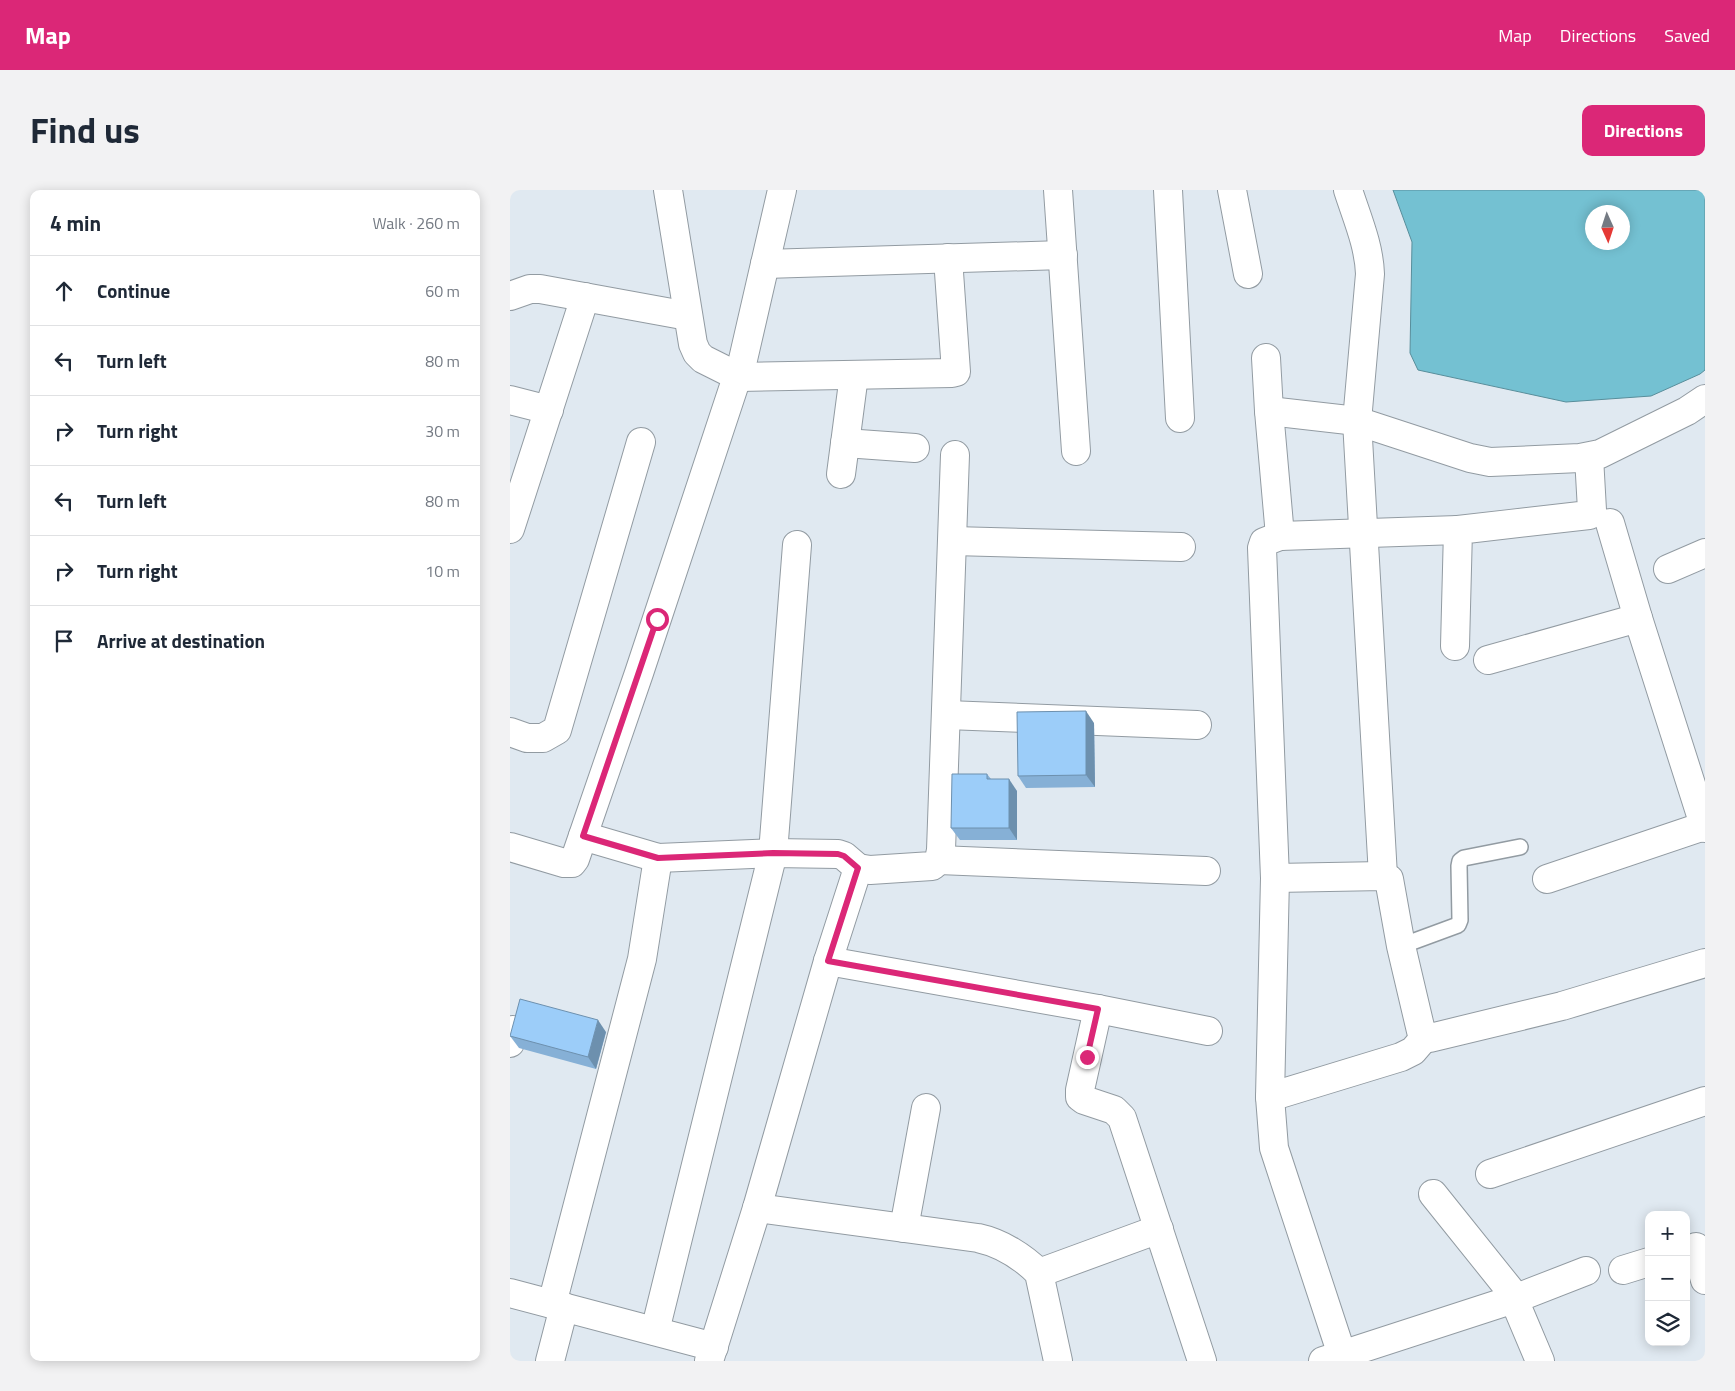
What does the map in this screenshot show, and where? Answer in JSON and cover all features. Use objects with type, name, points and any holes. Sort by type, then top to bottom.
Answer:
[{"type":"street","points":[[668,190],[693,344],[697,353],[703,359],[739,377],[956,372],[948,258]]},
{"type":"street","points":[[510,847],[564,863],[572,863],[575,859],[734,386],[739,377],[782,190]]},
{"type":"street","points":[[1058,190],[1076,451]]},
{"type":"street","points":[[1168,190],[1180,418]]},
{"type":"street","points":[[1232,190],[1248,274]]},
{"type":"street","points":[[1348,190],[1370,260],[1358,421],[1383,876]]},
{"type":"street","points":[[765,264],[1063,255]]},
{"type":"street","points":[[510,296],[530,289],[540,289],[688,316]]},
{"type":"street","points":[[510,529],[584,297]]},
{"type":"street","points":[[1266,358],[1280,536]]},
{"type":"street","points":[[841,474],[854,375]]},
{"type":"street","points":[[510,400],[549,410]]},
{"type":"street","points":[[1269,412],[1358,421],[1481,461],[1589,457],[1600,454],[1703,407]]},
{"type":"street","points":[[510,731],[527,738],[543,738],[557,730],[641,442]]},
{"type":"street","points":[[845,443],[915,448]]},
{"type":"street","points":[[583,836],[658,858],[773,853],[838,854],[844,856],[858,868],[870,870],[932,866],[939,860],[947,715],[955,455]]},
{"type":"street","points":[[1586,1271],[1514,1299],[1332,1358],[1276,1156],[1270,1097],[1275,878],[1262,548],[1264,542],[1280,536],[1458,530],[1589,515],[1592,510],[1589,457]]},
{"type":"street","points":[[1546,879],[1705,827],[1638,618],[1610,523]]},
{"type":"street","points":[[1455,646],[1458,530]]},
{"type":"street","points":[[953,541],[1181,547]]},
{"type":"street","points":[[655,1331],[773,853],[797,546]]},
{"type":"street","points":[[1668,569],[1705,553]]},
{"type":"street","points":[[1488,660],[1638,618]]},
{"type":"street","points":[[947,715],[1197,725]]},
{"type":"street","points":[[550,1361],[558,1306],[642,959],[658,858]]},
{"type":"street","points":[[939,860],[1206,871]]},
{"type":"street","points":[[510,1293],[655,1331],[712,1354],[757,1208],[828,961],[858,868]]},
{"type":"street","points":[[1275,878],[1383,876],[1389,879],[1401,946],[1421,1032],[1425,1037],[1430,1038],[1547,1010],[1705,963]]},
{"type":"street","points":[[828,961],[1208,1030]]},
{"type":"street","points":[[1098,1009],[1080,1097],[1114,1110],[1122,1118],[1202,1361]]},
{"type":"street","points":[[1270,1097],[1401,1057],[1413,1051],[1425,1037]]},
{"type":"street","points":[[1490,1174],[1705,1101]]},
{"type":"street","points":[[904,1228],[926,1108]]},
{"type":"street","points":[[1433,1194],[1510,1290],[1540,1361]]},
{"type":"street","points":[[757,1208],[990,1240],[1039,1273],[1058,1361]]},
{"type":"street","points":[[1039,1273],[1159,1229]]},
{"type":"street","points":[[1696,1247],[1705,1280]]},
{"type":"lane","points":[[1401,946],[1458,926],[1460,920],[1460,861],[1464,858],[1520,846]]},
{"type":"water","points":[[1393,190],[1705,190],[1705,370],[1700,374],[1651,396],[1566,402],[1418,370],[1410,353],[1412,242]]},
{"type":"building","points":[[1086,711],[1086,775],[1018,776],[1017,712]]},
{"type":"building","points":[[952,774],[987,774],[987,779],[1009,779],[1009,828],[951,828]]},
{"type":"building","points":[[520,999],[598,1020],[588,1057],[510,1036]]},
{"type":"route","points":[[657,619],[583,836],[658,858],[773,853],[838,854],[844,856],[858,868],[828,961],[1098,1009],[1087,1057]]}]
